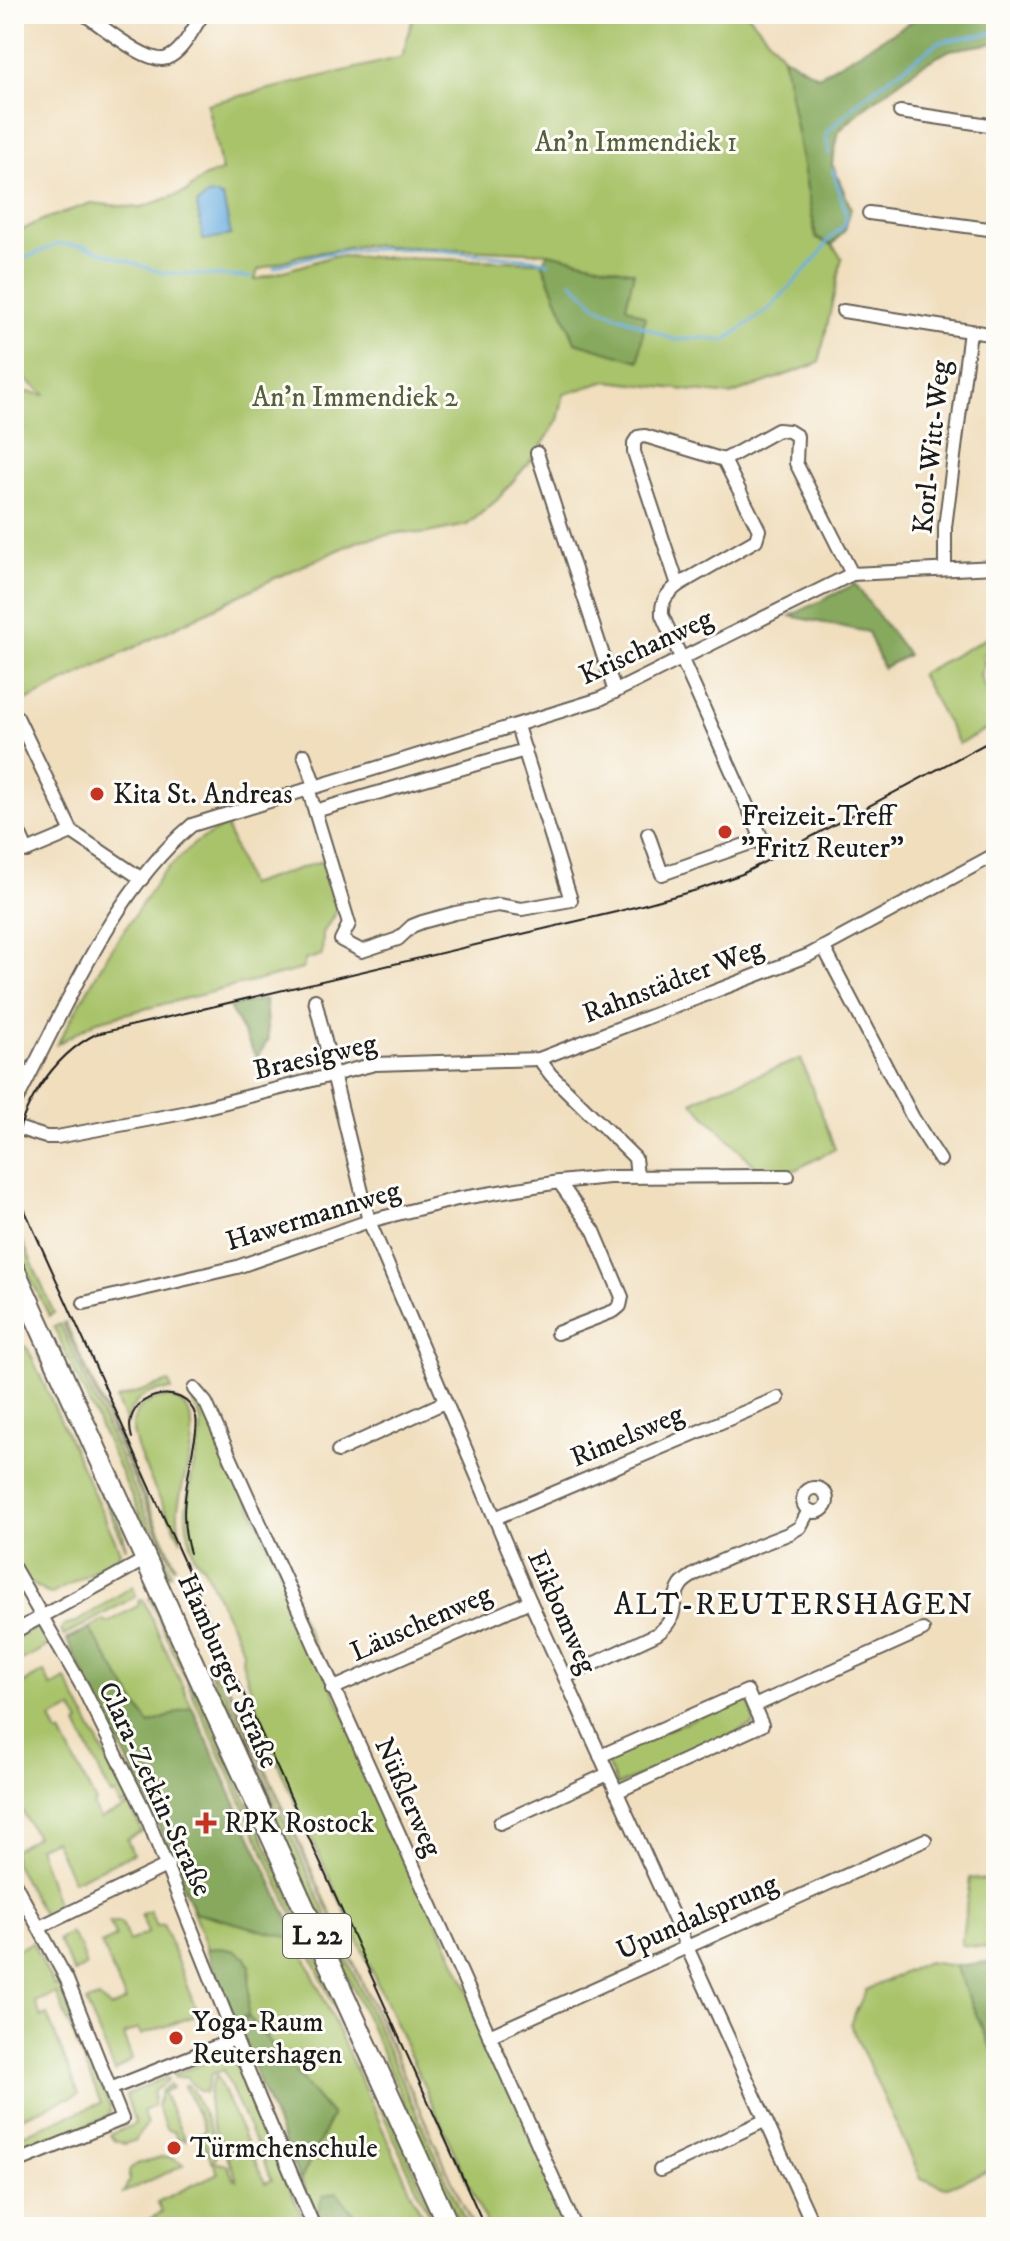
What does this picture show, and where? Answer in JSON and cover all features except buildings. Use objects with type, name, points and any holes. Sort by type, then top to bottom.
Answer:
[{"type":"main road","name":"Hamburger Straße","points":[[14,1269],[449,2227]]},
{"type":"street","points":[[84,14],[150,58],[163,60],[177,51],[203,14]]},
{"type":"street","points":[[900,112],[996,126]]},
{"type":"street","points":[[869,213],[996,230]]},
{"type":"street","name":"Korl-Witt-Weg","points":[[843,311],[996,335]]},
{"type":"street","name":"Korl-Witt-Weg","points":[[945,567],[945,527],[970,331]]},
{"type":"street","points":[[678,585],[634,452],[638,437],[645,436],[724,460],[778,430],[797,436],[796,463],[852,574]]},
{"type":"street","points":[[537,453],[615,692]]},
{"type":"street","points":[[648,834],[662,874],[762,839],[662,615],[661,605],[665,595],[756,540],[759,530],[724,460]]},
{"type":"street","name":"Krischanweg","points":[[14,1105],[106,930],[142,879],[190,827],[199,822],[517,726],[615,692],[852,574],[945,567],[996,567]]},
{"type":"street","points":[[17,717],[72,832],[142,879]]},
{"type":"street","points":[[304,755],[315,811],[349,924],[341,940],[362,951],[398,939],[412,926],[455,913],[498,905],[522,909],[571,900],[517,726]]},
{"type":"street","points":[[315,811],[525,750]]},
{"type":"street","points":[[195,809],[199,822]]},
{"type":"street","points":[[14,821],[27,851],[72,832]]},
{"type":"street","name":"Rahnstädter Weg","points":[[539,1059],[824,948],[996,854]]},
{"type":"street","points":[[824,948],[913,1118],[940,1160]]},
{"type":"street","name":"Eikbomweg","points":[[315,1000],[369,1221],[530,1601],[814,2227]]},
{"type":"street","points":[[539,1059],[551,1075],[635,1158],[637,1176]]},
{"type":"street","name":"Braesigweg","points":[[14,1127],[46,1137],[183,1113],[375,1064],[539,1059]]},
{"type":"street","name":"Hawermannweg","points":[[84,1303],[237,1267],[369,1221],[457,1199],[559,1182],[637,1176],[788,1176]]},
{"type":"street","points":[[557,1333],[614,1311],[620,1306],[622,1297],[594,1231],[559,1182]]},
{"type":"street","name":"Nüßlerweg","points":[[194,1389],[206,1403],[575,2227]]},
{"type":"street","name":"Rimelsweg","points":[[495,1518],[778,1398]]},
{"type":"street","points":[[338,1451],[445,1402]]},
{"type":"street","points":[[565,1677],[657,1634],[673,1617],[678,1591],[690,1576],[790,1533],[800,1527],[809,1510]]},
{"type":"street","points":[[14,1632],[146,1559]]},
{"type":"street","name":"Clara-Zetkin-Straße","points":[[14,1568],[43,1615],[124,1769],[168,1865],[235,2039],[314,2227]]},
{"type":"street","name":"Läuschenweg","points":[[332,1689],[530,1601]]},
{"type":"street","points":[[754,1706],[923,1630]]},
{"type":"street","points":[[600,1756],[747,1691],[754,1706],[762,1725],[616,1792]]},
{"type":"street","points":[[500,1823],[608,1774]]},
{"type":"street","name":"Upundalsprung","points":[[489,2036],[925,1840]]},
{"type":"street","points":[[40,1927],[168,1865]]},
{"type":"street","points":[[14,1882],[67,1980],[122,2119],[14,2163]]},
{"type":"street","points":[[110,2089],[235,2039]]},
{"type":"street","points":[[660,2170],[764,2121]]},
{"type":"green space","points":[[414,14],[748,14],[784,57],[816,237],[832,245],[842,258],[819,363],[730,395],[607,381],[564,394],[558,420],[537,453],[497,500],[467,525],[423,534],[403,532],[361,540],[273,579],[14,707],[14,390],[46,395],[14,371],[14,234],[42,220],[91,203],[139,208],[186,192],[205,176],[222,171],[207,104],[402,57]],"holes":[[[365,245],[548,253],[572,273],[542,262],[333,256],[255,280],[258,270],[299,256]]]},
{"type":"green space","points":[[925,14],[996,14],[996,43],[950,50],[920,66],[839,131],[832,164],[851,208],[845,230],[832,245],[816,238],[783,56],[818,76]]},
{"type":"green space","points":[[548,253],[634,272],[626,306],[645,317],[639,361],[575,342],[542,262]]},
{"type":"green space","points":[[855,584],[908,655],[883,668],[868,632],[790,616]]},
{"type":"green space","points":[[996,633],[996,647],[982,655],[985,663],[980,675],[985,688],[996,700],[996,724],[959,744],[920,674]]},
{"type":"green space","points":[[226,825],[248,885],[325,860],[338,908],[323,933],[322,955],[305,960],[303,969],[97,1021],[57,1044],[107,956],[162,874],[195,843]]},
{"type":"green space","points":[[265,999],[268,1040],[257,1058],[229,1007]]},
{"type":"green space","points":[[801,1059],[835,1149],[795,1170],[760,1171],[692,1102]]},
{"type":"green space","points":[[14,1222],[54,1313],[49,1316],[22,1258]]},
{"type":"green space","points":[[63,1323],[176,1566],[174,1567]]},
{"type":"green space","points":[[60,1324],[171,1574],[168,1575],[54,1327]]},
{"type":"green space","points":[[14,1337],[28,1349],[120,1551],[118,1557],[52,1594],[27,1582],[14,1560]]},
{"type":"green space","points":[[40,1351],[123,1533],[126,1548],[37,1352]]},
{"type":"green space","points":[[169,1382],[172,1390],[142,1398],[132,1408],[126,1423],[116,1399]]},
{"type":"green space","points":[[168,1397],[182,1404],[189,1415],[192,1429],[178,1509],[181,1541],[144,1466],[133,1426],[136,1413],[144,1405]]},
{"type":"green space","points":[[202,1397],[575,2227],[488,2227],[267,1740],[242,1661],[243,1650],[203,1566],[194,1557],[187,1526],[186,1511],[201,1433],[201,1419],[193,1403]]},
{"type":"green space","points":[[133,1586],[136,1596],[64,1636],[63,1626],[75,1623]]},
{"type":"green space","points":[[153,1597],[440,2227],[434,2227],[149,1598]]},
{"type":"green space","points":[[143,1599],[427,2227],[321,2227],[236,2025],[148,1801],[67,1640],[104,1620],[107,1623],[139,1605],[138,1601]]},
{"type":"green space","points":[[40,1625],[51,1644],[14,1664],[14,1641]]},
{"type":"green space","points":[[89,1628],[149,1724],[192,1707],[298,1940],[194,1912],[148,1801],[67,1640]]},
{"type":"green space","points":[[221,1670],[473,2227],[224,1680],[217,1671]]},
{"type":"green space","points":[[44,1672],[51,1687],[66,1679],[129,1802],[120,1806],[115,1794],[111,1795],[72,1709],[51,1719],[96,1803],[93,1805],[100,1819],[130,1805],[142,1831],[127,1839],[133,1854],[73,1881],[54,1840],[38,1847],[61,1916],[48,1923],[14,1863],[14,1850],[36,1837],[14,1796],[14,1688]]},
{"type":"green space","points":[[213,1673],[237,1717],[468,2227],[461,2227]]},
{"type":"green space","points":[[746,1696],[755,1719],[753,1725],[617,1786],[604,1757]]},
{"type":"green space","points":[[970,1878],[996,1881],[995,1949],[961,1945]]},
{"type":"green space","points":[[150,1911],[156,1926],[163,1924],[198,2015],[141,2035],[138,2029],[123,2035],[132,2059],[115,2072],[86,2002],[99,1998],[111,2008],[126,2001],[101,1944],[116,1937],[109,1922],[121,1922],[129,1941],[148,1933],[141,1914]]},
{"type":"green space","points":[[70,1933],[81,1948],[86,1966],[74,1973],[58,1940]]},
{"type":"green space","points":[[32,1942],[54,1986],[58,1985],[110,2113],[29,2150],[24,2141],[17,2144],[14,2138],[101,2103],[56,1993],[35,2002],[41,2017],[47,2015],[79,2094],[14,2120],[14,2068],[18,2066],[14,2056],[14,1952]]},
{"type":"green space","points":[[221,1948],[246,1957],[250,1966],[248,2015],[235,2021],[206,1949]]},
{"type":"green space","points":[[996,1961],[996,2059],[955,1966]]},
{"type":"green space","points":[[927,1962],[955,1966],[996,2059],[996,2168],[945,2188],[921,2178],[850,2024],[866,1990]]},
{"type":"green space","points":[[249,2017],[332,2116],[300,2181],[236,2025]]},
{"type":"green space","points":[[231,2054],[307,2227],[147,2227],[144,2222],[162,2212],[157,2202],[218,2173],[199,2134],[205,2130],[184,2086],[188,2085],[192,2090],[218,2144],[214,2161],[227,2164],[237,2180],[210,2115],[210,2088],[216,2075],[265,2183],[272,2180],[223,2070],[211,2074],[205,2093],[186,2077],[175,2078],[173,2074]]},
{"type":"green space","points":[[166,2077],[168,2081],[154,2091],[153,2106],[143,2112],[147,2124],[134,2141],[124,2144],[115,2141],[110,2135],[135,2124],[126,2095]]},
{"type":"green space","points":[[170,2085],[172,2088],[163,2092],[185,2140],[166,2129],[157,2106],[161,2091]]},
{"type":"green space","points":[[162,2157],[184,2165],[123,2193],[129,2181],[129,2171],[137,2164]]},
{"type":"green space","points":[[337,2192],[364,2227],[321,2227],[316,2216],[323,2196]]},
{"type":"water","points":[[209,195],[223,198],[231,235],[203,240],[197,204]]},
{"type":"waterway","points":[[829,153],[826,133],[861,99],[939,42],[996,32]]},
{"type":"waterway","points":[[572,282],[598,307],[675,340],[704,338],[724,341],[769,309],[819,255],[829,239],[844,226],[847,216],[833,170]]},
{"type":"waterway","points":[[14,263],[58,244],[84,246],[163,273],[250,277]]},
{"type":"waterway","points":[[274,268],[305,258],[369,249],[434,250],[549,263]]},
{"type":"tram line","points":[[485,2227],[26,1213],[14,1166],[16,1141],[22,1122],[52,1070],[80,1043],[96,1034],[616,912],[697,890],[742,874],[996,738]]},
{"type":"tram line","points":[[132,1438],[130,1423],[143,1401],[168,1395],[190,1405],[197,1425],[185,1500],[186,1539],[190,1553]]},
{"type":"place","name":"Kita St. Andreas","points":[[97,794]]},
{"type":"place","name":"Freizeit-Treff \"Fritz Reuter\"","points":[[725,832]]},
{"type":"place","name":"RPK Rostock","points":[[206,1823]]},
{"type":"place","name":"Yoga-Raum Reutershagen","points":[[176,2038]]},
{"type":"place","name":"Türmchenschule","points":[[174,2148]]},
{"type":"district","name":"ALT-REUTERSHAGEN","points":[[794,1605]]},
{"type":"park label","name":"An'n Immendiek 1","points":[[636,142]]},
{"type":"park label","name":"An'n Immendiek 2","points":[[355,397]]}]
